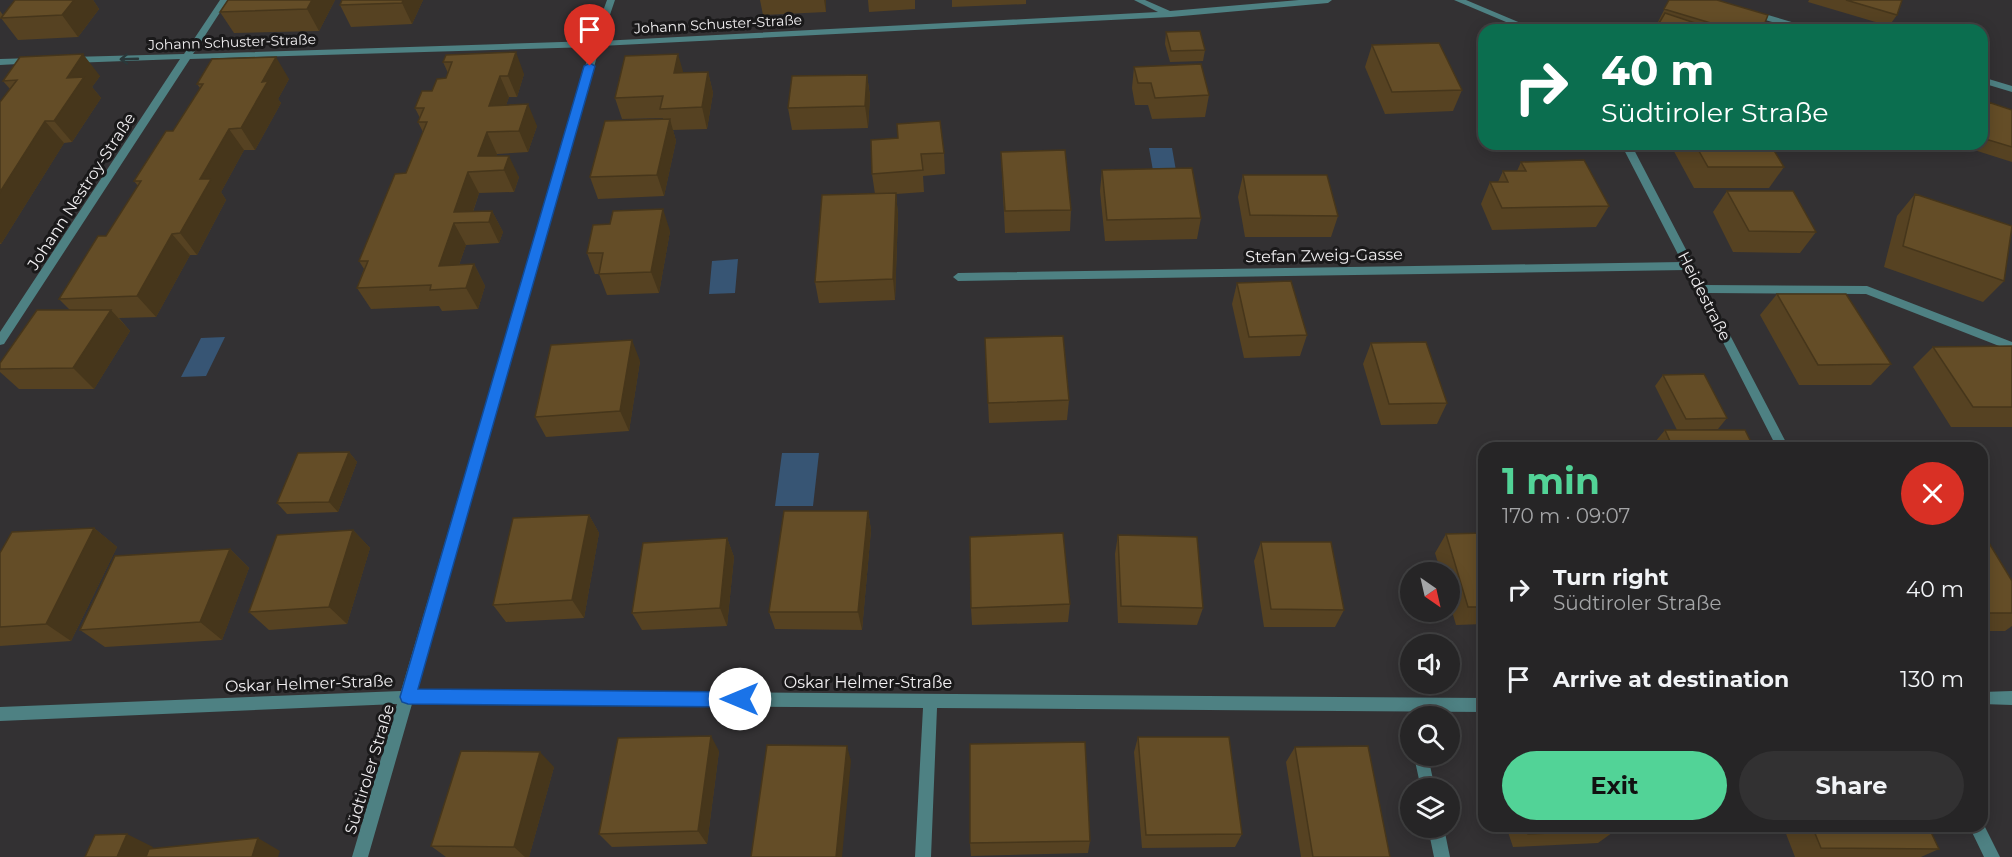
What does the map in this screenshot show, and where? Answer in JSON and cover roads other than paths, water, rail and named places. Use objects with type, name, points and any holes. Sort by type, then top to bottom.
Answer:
[{"type":"street","name":"Johann Nestroy-Straße","points":[[0,341],[224,0]]},
{"type":"street","name":"Südtiroler Straße","points":[[360,857],[596,44],[611,0]]},
{"type":"street","points":[[1138,0],[1171,14]]},
{"type":"street","name":"Johann Schuster-Straße","points":[[58,61],[596,44],[1171,14],[1328,0]]},
{"type":"street","points":[[1458,0],[1518,24]]},
{"type":"street","points":[[1741,10],[1789,24]]},
{"type":"street","points":[[0,62],[47,61]]},
{"type":"street","points":[[1988,82],[2012,89]]},
{"type":"street","name":"Heidestraße","points":[[1629,150],[1780,442]]},
{"type":"street","name":"Stefan Zweig-Gasse","points":[[958,277],[1691,266]]},
{"type":"street","points":[[1702,289],[1867,290],[2012,347]]},
{"type":"street","name":"Oskar Helmer-Straße","points":[[0,714],[408,697],[930,700],[1400,712]]},
{"type":"street","points":[[1988,698],[2012,698]]},
{"type":"street","points":[[923,857],[930,700]]},
{"type":"street","name":"Oskar Helmer-Straße","points":[[1460,707],[1478,706]]},
{"type":"street","points":[[1979,832],[1992,857]]},
{"type":"street","points":[[1438,838],[1442,857]]},
{"type":"water","points":[[1149,148],[1172,148],[1178,182],[1155,182]]},
{"type":"water","points":[[738,259],[735,293],[709,294],[712,261]]},
{"type":"water","points":[[225,337],[206,376],[181,377],[201,338]]},
{"type":"water","points":[[782,453],[819,453],[813,506],[775,506]]}]
